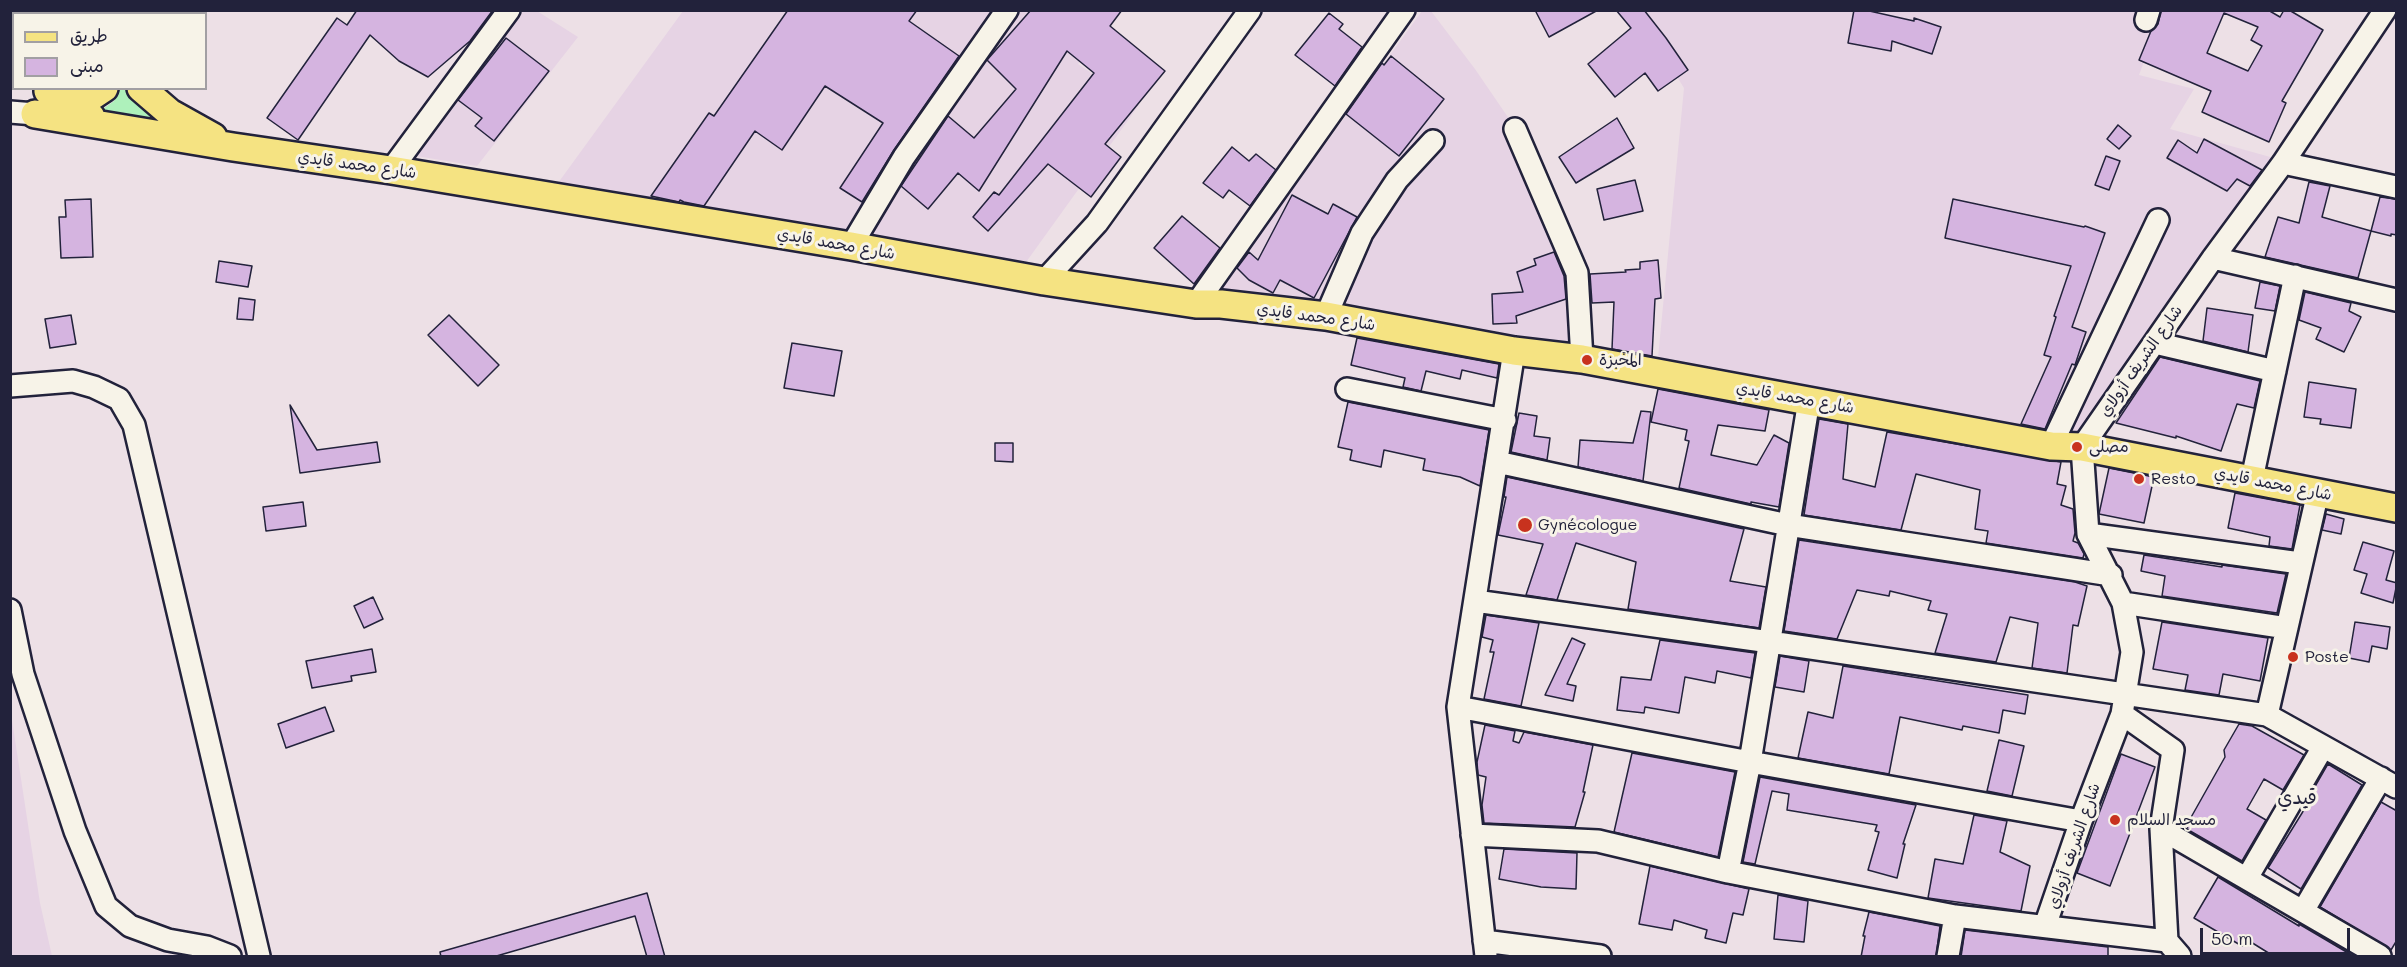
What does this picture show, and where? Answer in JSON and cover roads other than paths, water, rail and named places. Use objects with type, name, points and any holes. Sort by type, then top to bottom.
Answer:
[{"type":"main road","points":[[144,90],[178,117],[233,147]]},
{"type":"main road","name":"شارع محمد قايدي","points":[[58,99],[114,128],[390,170],[851,246],[1044,281],[1196,304],[1221,304],[1326,316],[1514,351],[1582,359],[2051,446],[2082,447],[2397,508]]},
{"type":"main road","points":[[58,99],[114,128]]},
{"type":"street","points":[[390,170],[509,10]]},
{"type":"street","points":[[851,246],[904,157],[1007,10]]},
{"type":"street","points":[[1044,281],[1097,223],[1250,10]]},
{"type":"street","points":[[1196,304],[1404,10]]},
{"type":"street","name":"شارع الشريف أزولاي","points":[[2045,926],[2124,704],[2132,652],[2123,603],[2088,534],[2082,447],[2213,258],[2283,163],[2385,10]]},
{"type":"street","points":[[1515,129],[1577,273],[1582,359]]},
{"type":"street","points":[[1326,316],[1362,233],[1397,180],[1433,141]]},
{"type":"street","points":[[2283,163],[2397,187]]},
{"type":"street","points":[[2051,446],[2158,220]]},
{"type":"street","points":[[2213,258],[2397,300]]},
{"type":"street","points":[[2252,479],[2295,276]]},
{"type":"street","points":[[2155,343],[2275,371]]},
{"type":"street","points":[[1514,351],[1505,420],[1458,707],[1485,949],[1600,957]]},
{"type":"street","points":[[10,386],[73,381],[83,384],[119,399],[134,425],[259,957]]},
{"type":"street","points":[[1347,389],[1505,420]]},
{"type":"street","points":[[1728,872],[1750,762],[1809,400]]},
{"type":"street","points":[[1497,462],[1788,525],[2110,576]]},
{"type":"street","points":[[2267,715],[2318,492]]},
{"type":"street","points":[[2088,534],[2300,563]]},
{"type":"street","points":[[1475,601],[1770,642],[2124,704],[2267,715],[2389,783],[2303,911]]},
{"type":"street","points":[[2123,603],[2287,628]]},
{"type":"street","points":[[10,610],[23,674],[75,831],[106,906],[130,926],[168,940],[207,947],[230,957]]},
{"type":"street","points":[[1472,835],[1598,841],[1728,872],[1955,916],[2045,926],[2174,949],[2161,829],[2173,750],[2124,704]]},
{"type":"street","points":[[1458,707],[2081,821]]},
{"type":"street","points":[[2247,878],[2323,747]]},
{"type":"street","points":[[2161,829],[2380,957]]},
{"type":"street","points":[[1948,957],[1955,916]]},
{"type":"place","name":"المخبزة","points":[[1587,360]]},
{"type":"place","name":"مصلى","points":[[2077,447]]},
{"type":"place","name":"Resto","points":[[2139,479]]},
{"type":"place","name":"Gynécologue","points":[[1525,525]]},
{"type":"place","name":"Poste","points":[[2293,657]]},
{"type":"place","name":"مسجد السلام","points":[[2115,820]]},
{"type":"district","name":"قيدي","points":[[2297,798]]}]
